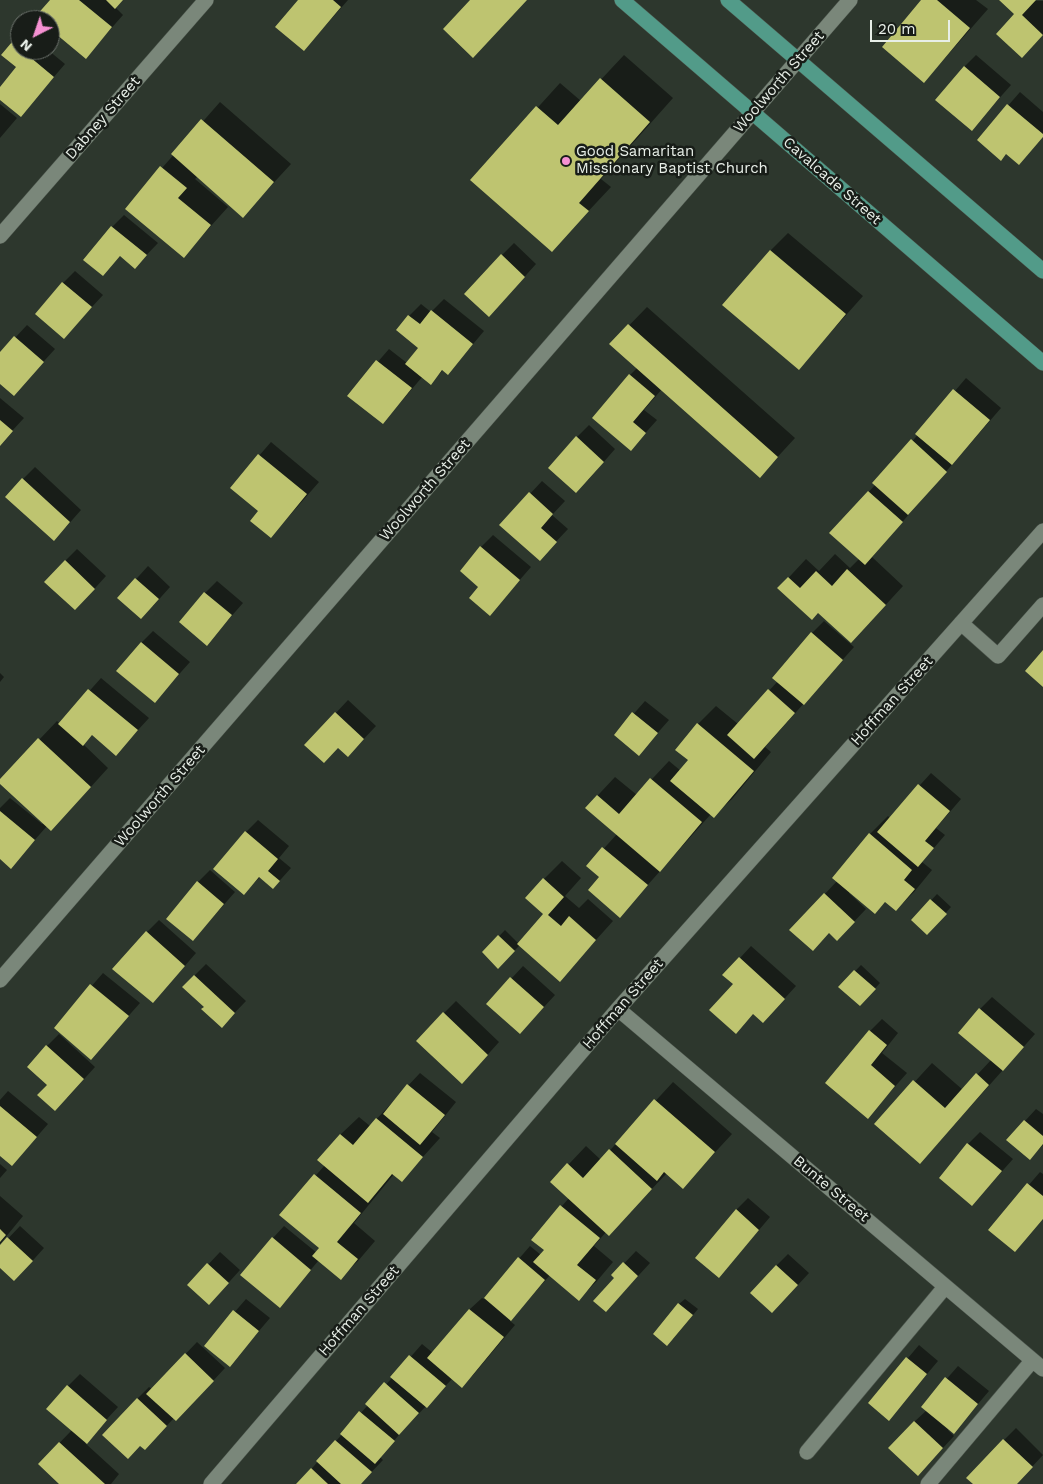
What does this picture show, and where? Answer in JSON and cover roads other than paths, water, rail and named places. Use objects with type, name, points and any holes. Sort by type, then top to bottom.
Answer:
[{"type":"main road","name":"Cavalcade Street","points":[[622,0],[1043,363]]},
{"type":"main road","points":[[728,0],[1043,271]]},
{"type":"street","name":"Dabney Street","points":[[0,236],[206,0]]},
{"type":"street","name":"Woolworth Street","points":[[0,980],[850,0]]},
{"type":"street","name":"Hoffman Street","points":[[210,1484],[618,1009],[1043,531]]},
{"type":"street","points":[[961,623],[998,656],[1043,605]]},
{"type":"street","name":"Bunte Street","points":[[618,1009],[1038,1365]]},
{"type":"street","points":[[806,1452],[945,1287]]},
{"type":"street","points":[[928,1484],[1038,1365]]},
{"type":"place","name":"Good Samaritan Missionary Baptist Church","points":[[566,161]]}]
